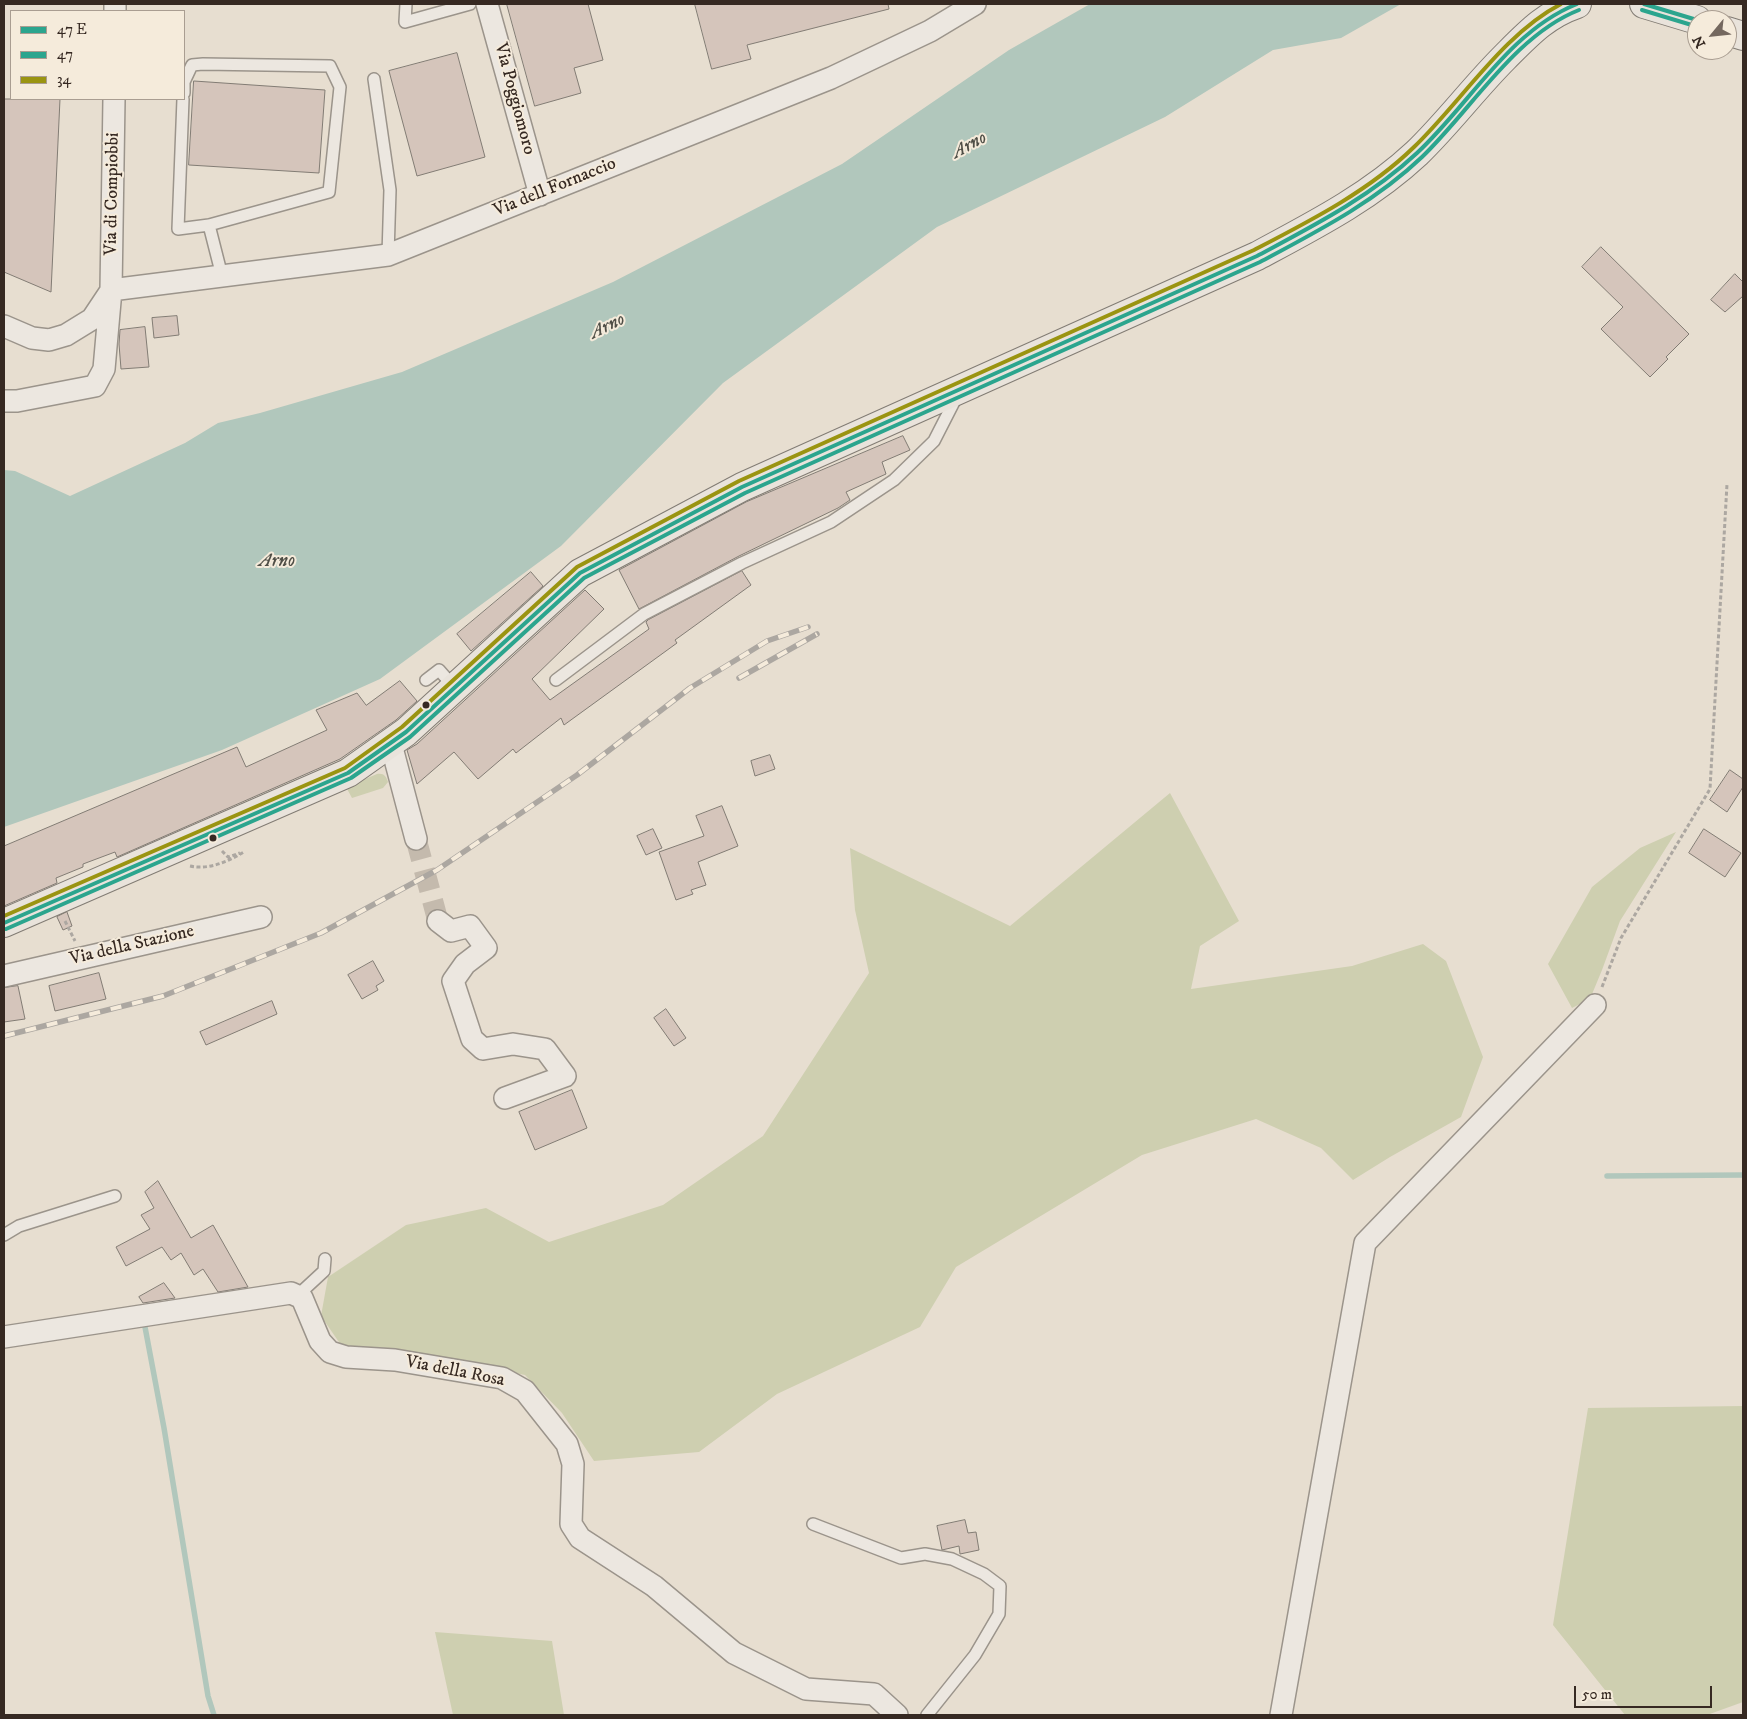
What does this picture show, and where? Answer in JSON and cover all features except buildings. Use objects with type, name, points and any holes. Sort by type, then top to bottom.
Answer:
[{"type":"main road","points":[[4,922],[348,773],[391,744],[454,687],[563,579],[580,573],[742,487],[1257,256],[1329,218],[1381,183],[1417,153],[1490,72],[1535,26],[1560,10],[1577,4]]},
{"type":"main road","points":[[1644,4],[1687,17]]},
{"type":"street","name":"Via Poggiomoro","points":[[488,4],[540,195]]},
{"type":"street","name":"Via dell Fornaccio","points":[[111,290],[388,255],[831,78],[930,31],[975,4]]},
{"type":"street","name":"Via di Compiobbi","points":[[4,401],[17,401],[95,386],[104,369],[111,290],[114,100]]},
{"type":"street","points":[[4,326],[32,338],[48,340],[66,335],[92,319],[111,290]]},
{"type":"street","points":[[391,744],[416,839]]},
{"type":"street","name":"Via della Stazione","points":[[4,976],[261,916]]},
{"type":"street","points":[[438,921],[451,931],[470,926],[486,948],[465,964],[453,980],[472,1039],[483,1049],[513,1044],[546,1049],[565,1076],[505,1098]]},
{"type":"street","points":[[1281,1715],[1365,1243],[1595,1005]]},
{"type":"street","points":[[4,1337],[290,1293],[297,1296]]},
{"type":"street","name":"Via della Rosa","points":[[297,1296],[302,1298],[320,1341],[330,1352],[346,1357],[395,1360],[502,1378],[525,1391],[567,1444],[573,1464],[571,1524],[580,1538],[654,1586],[734,1653],[806,1689],[874,1694],[897,1715]]},
{"type":"lane","points":[[406,4],[405,22],[470,4]]},
{"type":"lane","points":[[184,100],[178,229],[210,224],[329,192],[340,87],[330,66],[192,65],[185,80]]},
{"type":"lane","points":[[374,79],[390,190],[388,255]]},
{"type":"lane","points":[[210,224],[222,276]]},
{"type":"lane","points":[[556,680],[644,614],[742,563],[831,522],[894,480],[934,441],[962,388]]},
{"type":"lane","points":[[426,680],[439,670],[454,687]]},
{"type":"lane","points":[[4,1235],[20,1226],[115,1196]]},
{"type":"lane","points":[[297,1296],[324,1271],[326,1259]]},
{"type":"lane","points":[[813,1524],[901,1558],[924,1554],[952,1559],[984,1574],[1000,1586],[999,1614],[974,1655],[928,1715]]},
{"type":"path","points":[[1595,1005],[1621,938],[1710,789],[1727,484]]},
{"type":"path","points":[[189,866],[200,868],[216,865],[244,852],[228,857]]},
{"type":"path","points":[[65,921],[73,937]]},
{"type":"shaded area","points":[[377,774],[383,775],[388,782],[383,788],[352,798],[346,787]]},
{"type":"shaded area","points":[[1170,793],[1239,921],[1200,946],[1191,989],[1352,966],[1423,944],[1446,961],[1483,1057],[1461,1117],[1353,1180],[1321,1148],[1256,1119],[1142,1155],[956,1267],[920,1327],[777,1394],[699,1452],[594,1461],[562,1413],[525,1375],[431,1356],[343,1348],[321,1316],[328,1277],[406,1225],[486,1208],[549,1242],[663,1205],[763,1136],[869,973],[855,910],[850,848],[1010,926]]},
{"type":"shaded area","points":[[1676,832],[1620,921],[1590,999],[1572,1008],[1548,964],[1592,887],[1640,848]]},
{"type":"shaded area","points":[[1743,1406],[1743,1702],[1707,1715],[1625,1715],[1553,1625],[1588,1408]]},
{"type":"shaded area","points":[[435,1632],[552,1641],[564,1715],[453,1715]]},
{"type":"water","name":"Arno","points":[[1090,4],[1401,4],[1341,38],[1273,50],[1165,117],[937,227],[723,383],[561,546],[380,679],[222,750],[4,827],[4,470],[15,471],[70,496],[185,443],[218,423],[260,413],[402,372],[613,282],[842,164],[1009,50]]},
{"type":"waterway","points":[[1607,1176],[1743,1175]]},
{"type":"waterway","points":[[145,1327],[164,1428],[208,1696],[214,1715]]},
{"type":"tunnel","points":[[416,839],[438,921]]},
{"type":"railway","points":[[4,1036],[163,996],[321,933],[437,870],[577,775],[690,688],[767,641],[808,627]]},
{"type":"railway","points":[[739,678],[817,634]]},
{"type":"transit line","name":"34","points":[[4,916],[345,768],[402,727],[577,567],[739,481],[1254,250],[1338,204],[1397,163],[1431,129],[1501,51],[1540,17],[1561,4]]},
{"type":"transit line","points":[[4,923],[348,773],[406,732],[580,573],[742,487],[1257,256],[1320,222],[1360,197],[1399,169],[1436,134],[1510,50],[1553,16],[1577,4]]},
{"type":"transit line","points":[[1644,4],[1687,17]]},
{"type":"transit line","name":"47","points":[[6,929],[351,778],[410,737],[584,578],[745,493],[1260,262],[1344,215],[1385,188],[1422,157],[1495,75],[1534,37],[1556,22],[1579,10]]},
{"type":"transit line","name":"47","points":[[1642,10],[1687,24]]}]
